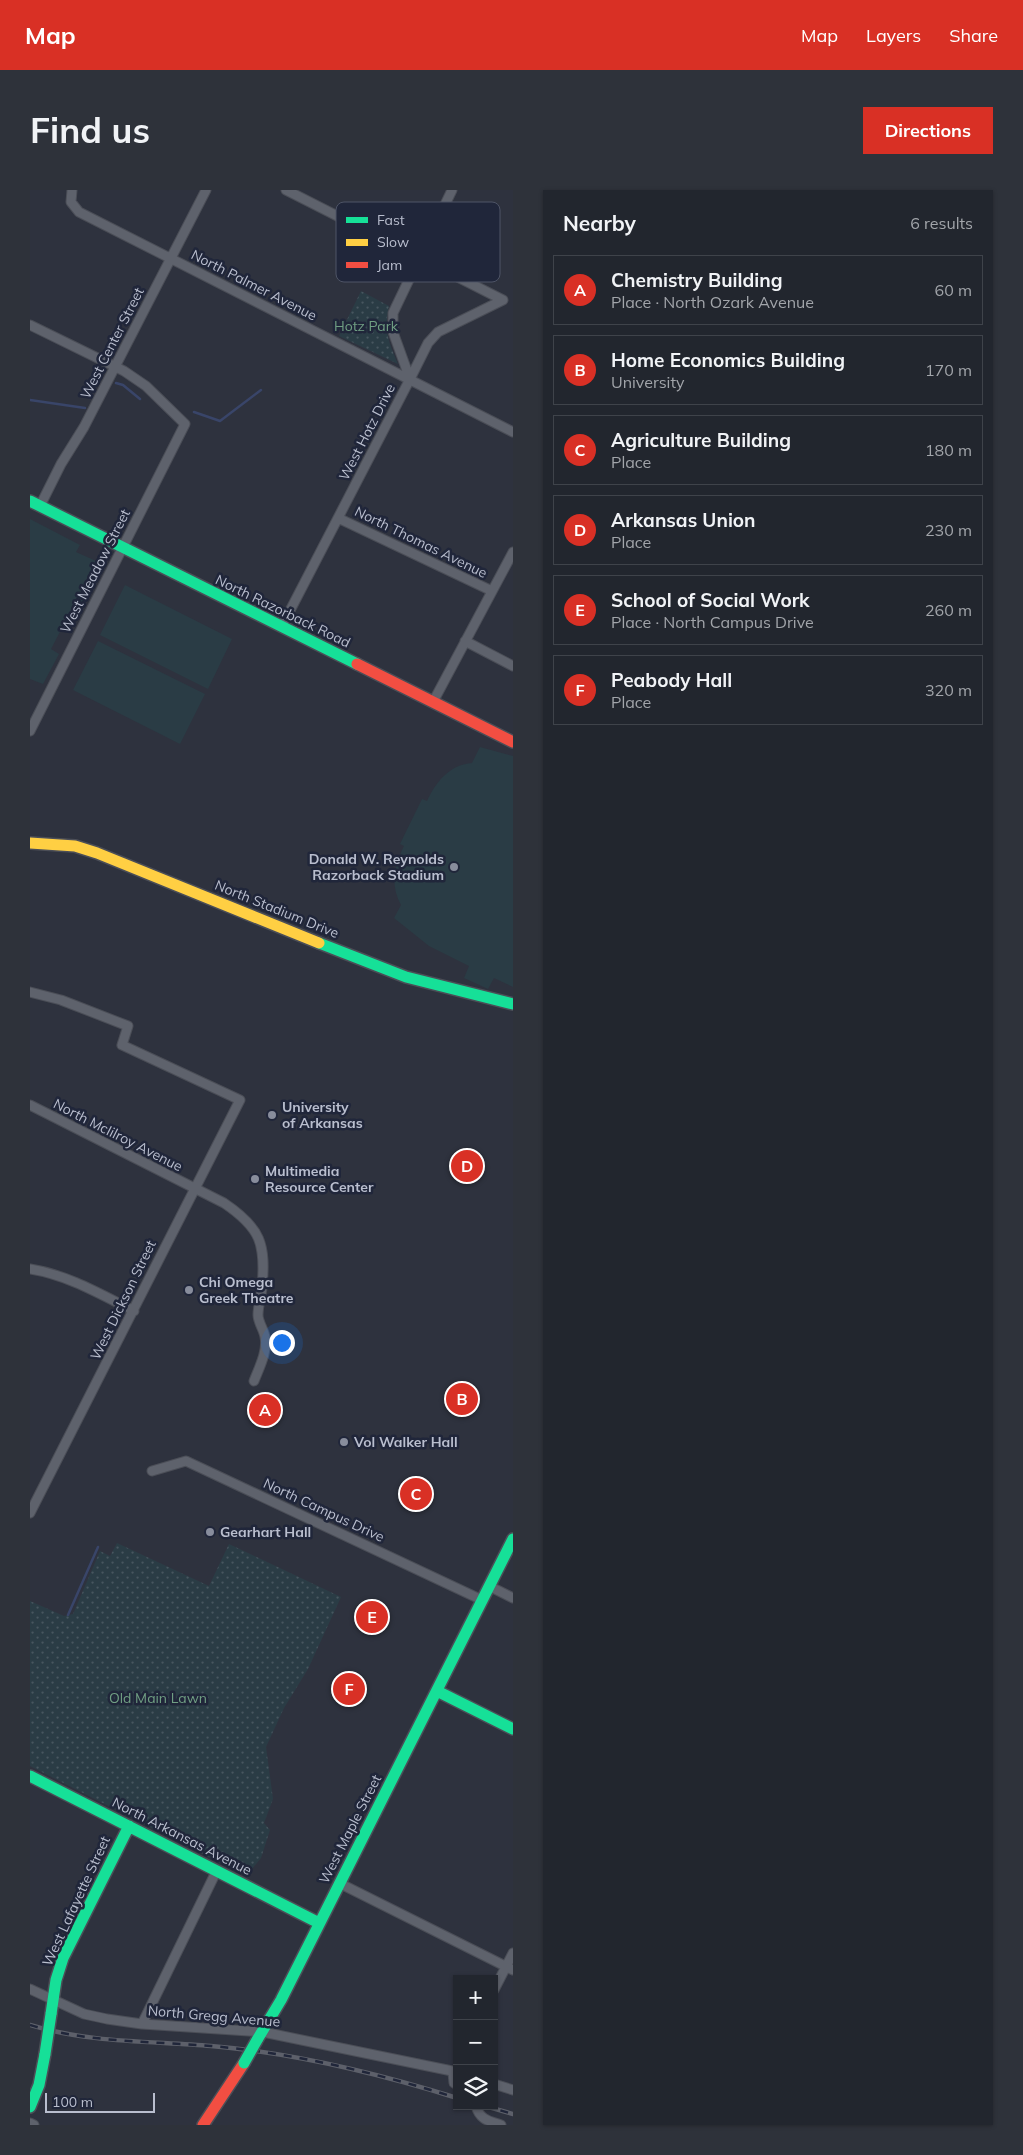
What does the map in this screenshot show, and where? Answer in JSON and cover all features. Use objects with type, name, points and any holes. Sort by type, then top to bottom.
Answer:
[{"type":"street","name":"North Palmer Avenue","points":[[72,190],[71,202],[79,212],[513,432]]},
{"type":"street","name":"West Center Street","points":[[35,504],[115,367],[206,190]]},
{"type":"street","points":[[286,190],[336,216]]},
{"type":"street","name":"West Hotz Drive","points":[[446,202],[452,190]]},
{"type":"street","name":"West Hotz Drive","points":[[282,626],[410,379],[393,332],[392,319],[395,306],[407,282]]},
{"type":"street","points":[[410,379],[428,343],[438,332],[503,300],[466,282]]},
{"type":"street","points":[[30,325],[115,367]]},
{"type":"street","name":"West Meadow Street","points":[[30,731],[185,424],[146,386],[115,367]]},
{"type":"street","name":"North Razorback Road","points":[[35,504],[513,742]]},
{"type":"street","name":"North Thomas Avenue","points":[[338,518],[492,591]]},
{"type":"street","points":[[433,702],[492,591],[510,563],[513,552]]},
{"type":"street","points":[[465,641],[513,666]]},
{"type":"street","name":"North Stadium Drive","points":[[30,843],[75,846],[97,853],[238,908],[378,967],[406,977],[513,1004]]},
{"type":"street","name":"West Dickson Street","points":[[30,992],[61,1000],[128,1026],[122,1045],[240,1100],[30,1512]]},
{"type":"street","name":"North McIilroy Avenue","points":[[30,1106],[224,1203],[247,1220],[257,1234],[263,1250],[263,1272],[258,1316],[266,1338],[265,1351],[254,1381]]},
{"type":"street","points":[[30,1269],[48,1272],[73,1281],[134,1311]]},
{"type":"street","name":"North Campus Drive","points":[[152,1471],[186,1460],[482,1600]]},
{"type":"street","name":"West Maple Street","points":[[203,2125],[244,2063],[281,2000],[513,1539]]},
{"type":"street","points":[[489,1586],[513,1598]]},
{"type":"street","points":[[437,1691],[513,1729]]},
{"type":"street","name":"North Arkansas Avenue","points":[[30,1776],[127,1829],[318,1926]]},
{"type":"street","name":"North Arkansas Avenue","points":[[30,1785],[127,1829]]},
{"type":"street","name":"West Lafayette Street","points":[[30,2107],[39,2085],[56,1980],[63,1958],[127,1829]]},
{"type":"street","points":[[142,2024],[215,1874]]},
{"type":"street","points":[[339,1883],[510,1968]]},
{"type":"street","points":[[498,1984],[510,1968],[513,1953]]},
{"type":"street","name":"North Gregg Avenue","points":[[30,1989],[84,2014],[142,2024],[260,2036],[453,2070]]},
{"type":"street","points":[[498,2085],[513,2090]]},
{"type":"street","points":[[477,2110],[479,2116],[484,2120],[501,2125]]},
{"type":"street","points":[[30,2123],[34,2125]]},
{"type":"green space","name":"Hotz Park","points":[[361,291],[389,306],[388,336],[398,364],[339,336]]},
{"type":"green space","points":[[30,519],[80,545],[76,552],[96,561],[83,586],[91,590],[71,627],[64,624],[51,649],[59,654],[43,684],[30,679]]},
{"type":"green space","points":[[125,585],[232,639],[208,689],[100,635]]},
{"type":"green space","points":[[98,641],[205,694],[180,744],[73,690]]},
{"type":"green space","name":"Donald W. Reynolds Razorback Stadium","points":[[480,747],[513,756],[513,987],[494,978],[488,989],[464,978],[469,966],[429,946],[394,918],[401,905],[394,883],[396,868],[404,846],[400,844],[422,799],[427,801],[439,781],[450,771],[464,764],[472,763]]},
{"type":"green space","name":"Old Main Lawn","points":[[117,1543],[209,1586],[229,1544],[341,1597],[308,1669],[284,1708],[266,1747],[273,1799],[264,1823],[270,1830],[261,1858],[246,1876],[30,1766],[30,1601],[64,1616],[73,1614],[100,1551],[110,1556]]},
{"type":"waterway","points":[[116,383],[123,385],[140,399]]},
{"type":"waterway","points":[[194,412],[220,421],[261,390]]},
{"type":"waterway","points":[[30,400],[85,408]]},
{"type":"waterway","points":[[68,1615],[98,1547]]},
{"type":"railway","points":[[30,2025],[52,2031],[97,2038],[242,2049],[304,2059],[366,2072],[453,2097]]},
{"type":"railway","points":[[498,2110],[513,2114]]},
{"type":"traffic: fast","points":[[30,501],[357,664]]},
{"type":"traffic: fast","points":[[319,943],[406,977],[513,1004]]},
{"type":"traffic: fast","points":[[257,2040],[281,2000],[513,1539]]},
{"type":"traffic: fast","points":[[437,1691],[513,1729]]},
{"type":"traffic: fast","points":[[30,1776],[319,1923]]},
{"type":"traffic: fast","points":[[51,2014],[56,1980],[63,1958],[129,1826]]},
{"type":"traffic: fast","points":[[45,2054],[51,2014]]},
{"type":"traffic: fast","points":[[244,2063],[257,2040]]},
{"type":"traffic: fast","points":[[30,2107],[39,2085],[45,2054]]},
{"type":"traffic: slow","points":[[30,843],[75,846],[97,853],[319,943]]},
{"type":"traffic: jam","points":[[357,664],[513,742]]},
{"type":"traffic: jam","points":[[203,2125],[244,2063]]},
{"type":"place","name":"Donald W. Reynolds Razorback Stadium","points":[[454,867]]},
{"type":"place","name":"University of Arkansas","points":[[272,1115]]},
{"type":"place","name":"Arkansas Union","points":[[467,1166]]},
{"type":"place","name":"Multimedia Resource Center","points":[[255,1179]]},
{"type":"place","name":"Chi Omega Greek Theatre","points":[[189,1290]]},
{"type":"place","name":"Home Economics Building","points":[[462,1399]]},
{"type":"place","name":"Chemistry Building","points":[[265,1410]]},
{"type":"place","name":"Vol Walker Hall","points":[[344,1442]]},
{"type":"place","name":"Agriculture Building","points":[[416,1494]]},
{"type":"place","name":"Gearhart Hall","points":[[210,1532]]},
{"type":"place","name":"School of Social Work","points":[[372,1617]]},
{"type":"place","name":"Peabody Hall","points":[[349,1689]]}]
